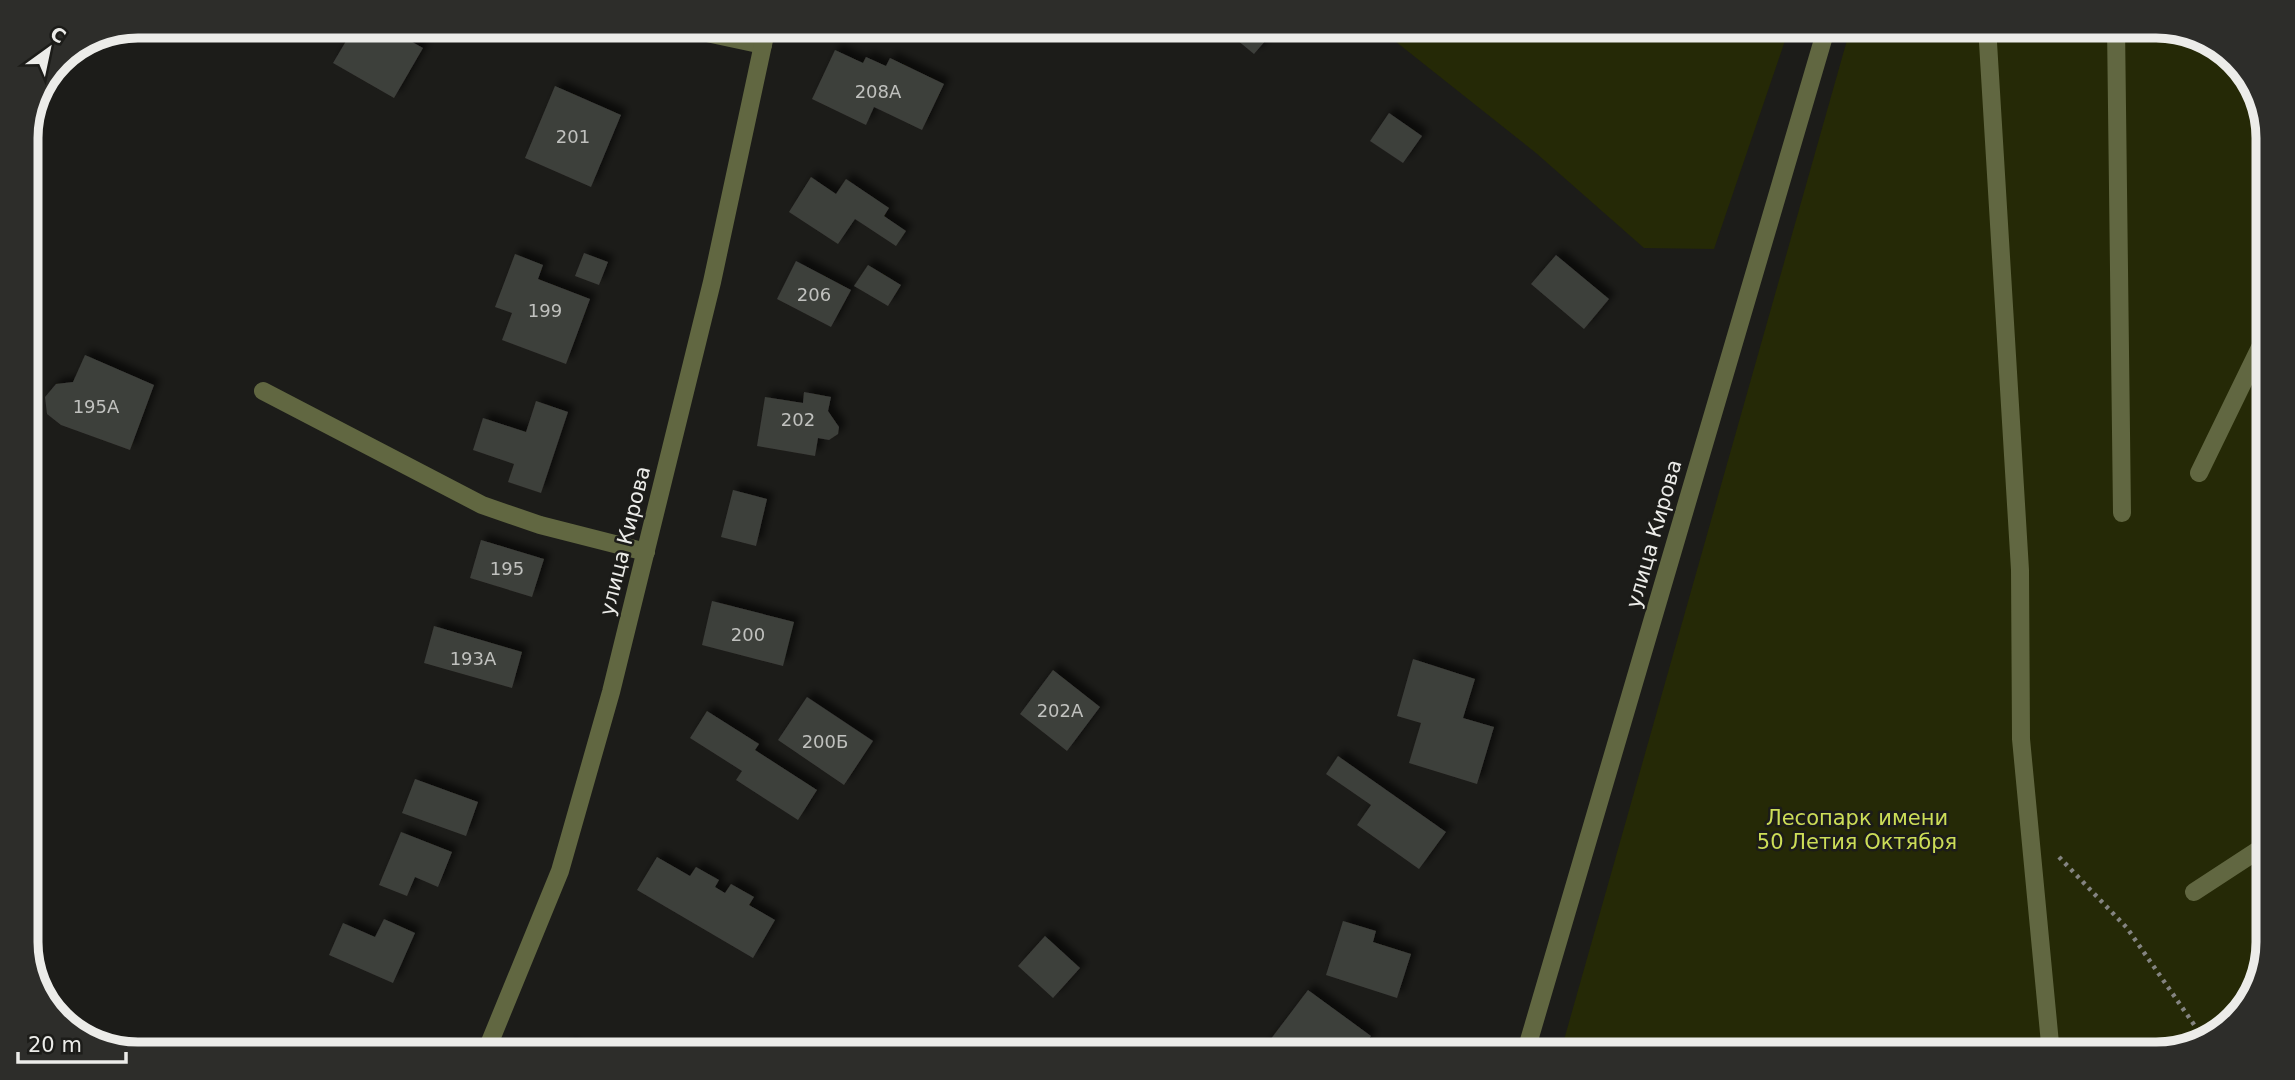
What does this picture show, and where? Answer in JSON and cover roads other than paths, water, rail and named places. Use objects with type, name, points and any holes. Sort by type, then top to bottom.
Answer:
[{"type":"street","points":[[730,38],[763,45]]},
{"type":"street","name":"улица Кирова","points":[[490,1042],[560,871],[611,692],[712,282],[764,38]]},
{"type":"street","name":"улица Кирова","points":[[1529,1042],[1823,38]]},
{"type":"street","points":[[1988,38],[2020,570],[2021,739],[2050,1042]]},
{"type":"street","points":[[2116,38],[2122,513]]},
{"type":"street","points":[[2199,473],[2256,356]]},
{"type":"street","points":[[263,391],[482,505],[540,524],[646,552]]},
{"type":"street","points":[[2194,892],[2256,855]]},
{"type":"park label","name":"Лесопарк имени 50 Летия Октября","points":[[1857,830]]}]
